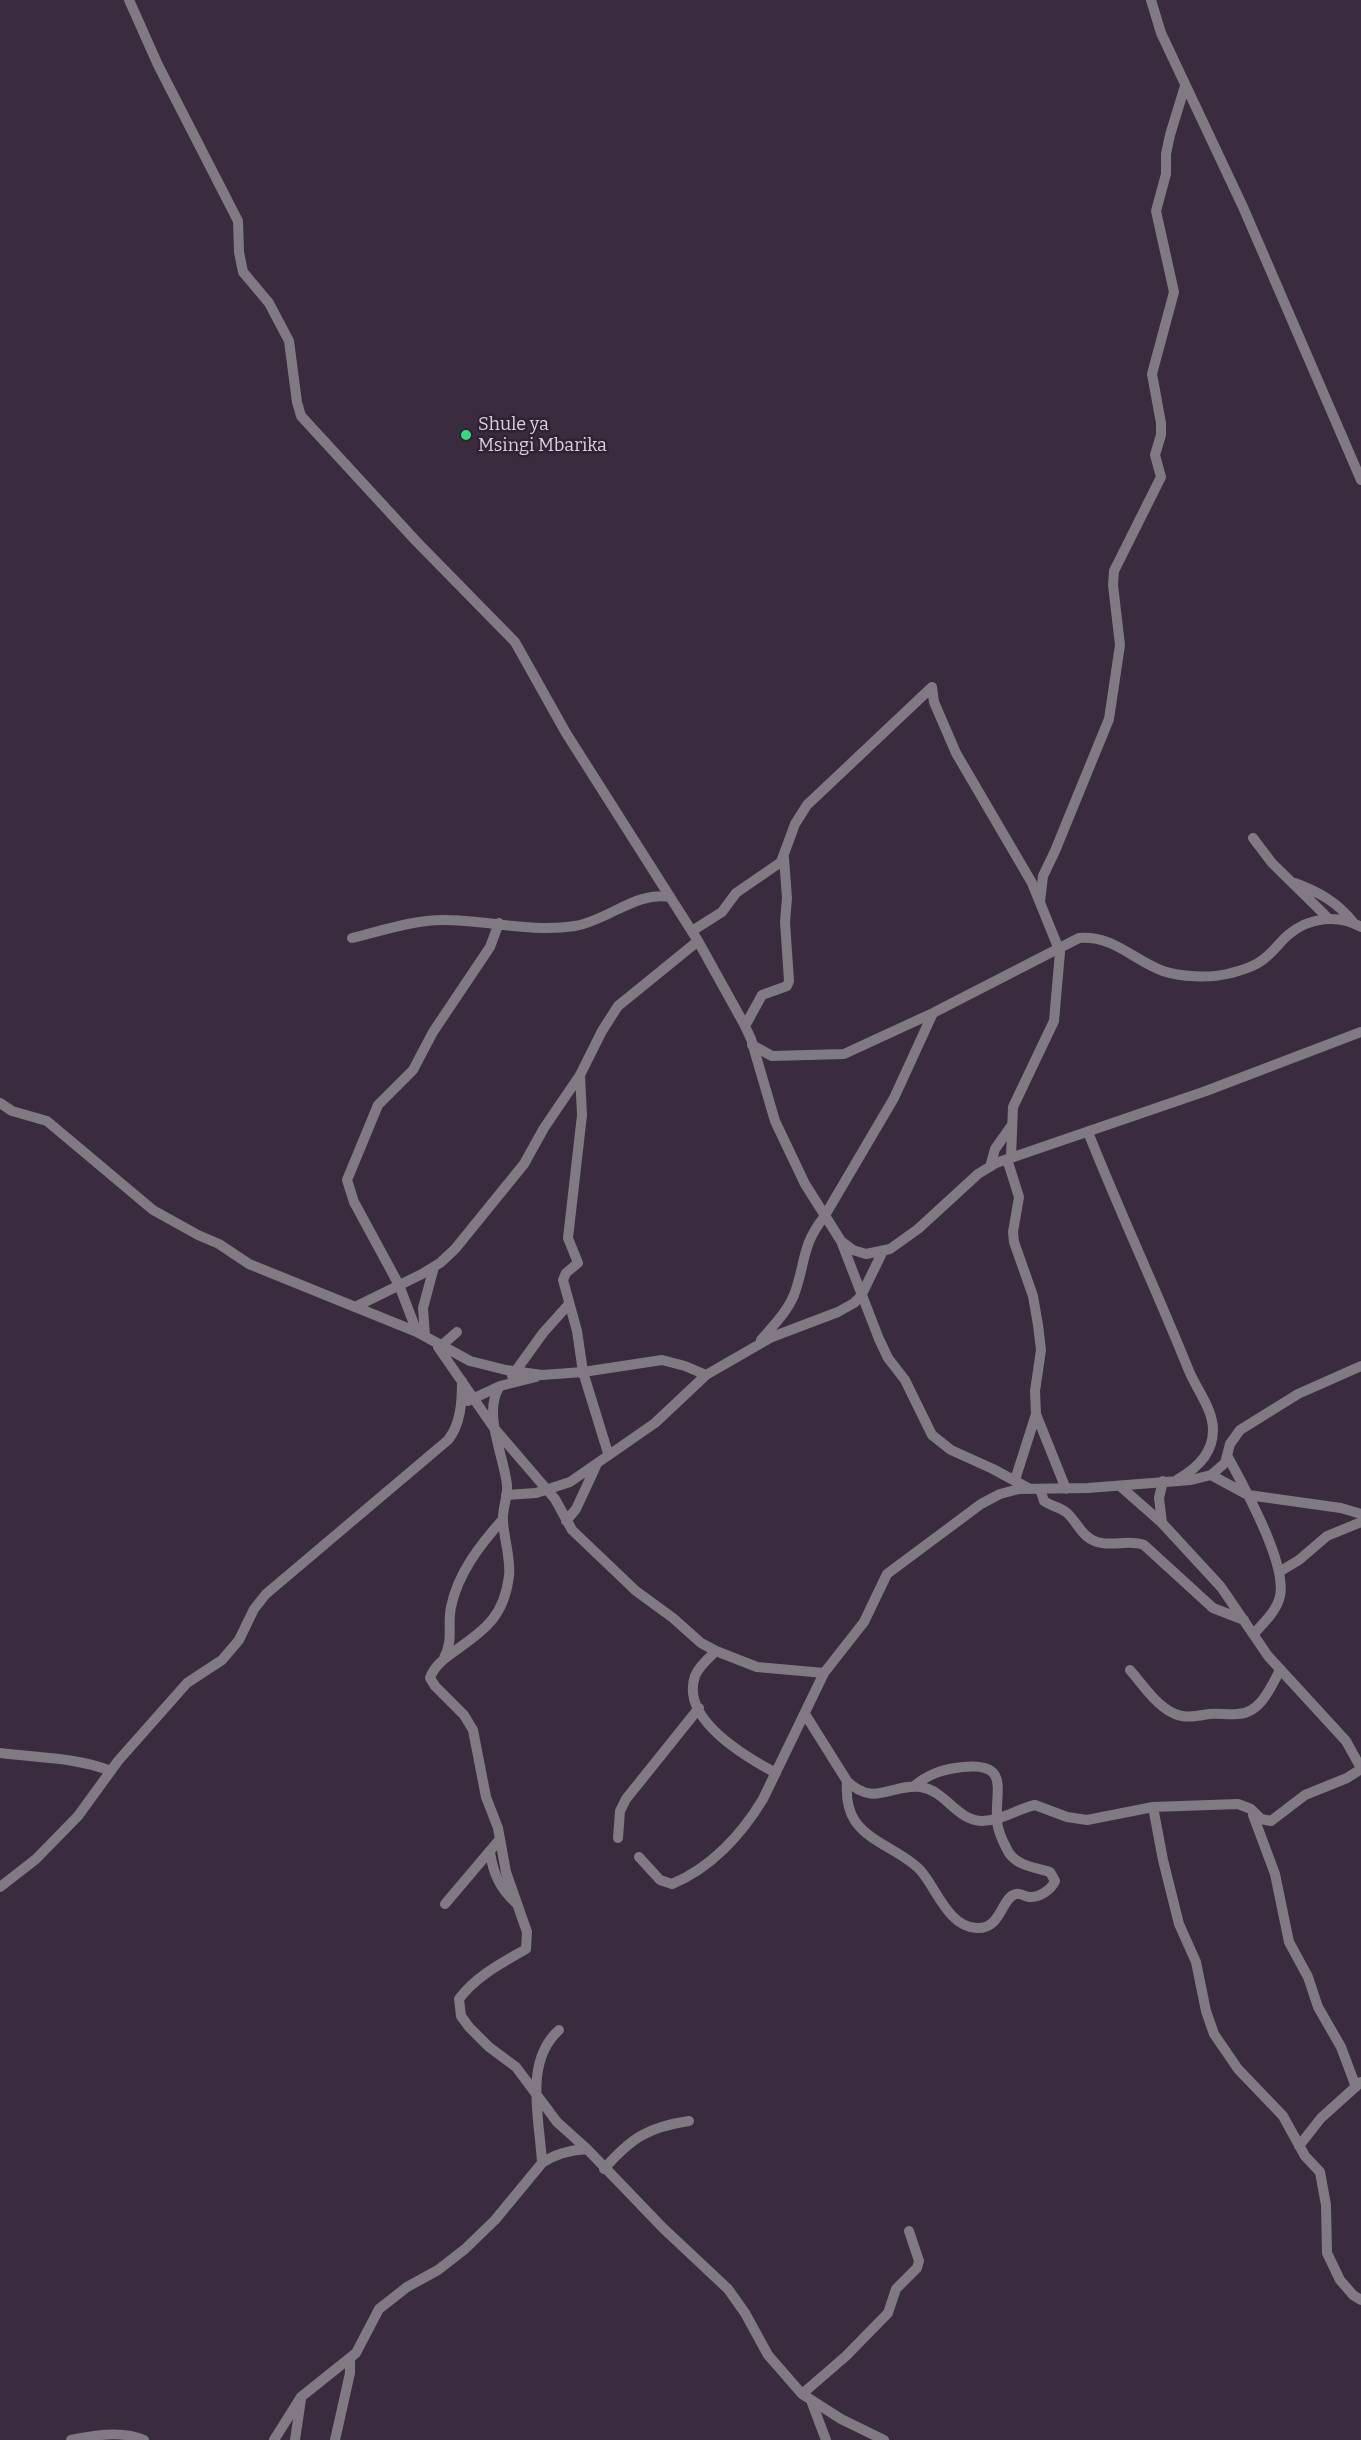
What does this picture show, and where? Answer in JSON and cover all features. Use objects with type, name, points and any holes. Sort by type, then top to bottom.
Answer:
[{"type":"street","points":[[129,0],[158,65],[238,221],[239,252],[243,272],[273,308],[289,341],[297,402],[302,416],[416,541],[515,642],[566,733],[695,936],[745,1026],[775,1121],[824,1217],[841,1241],[861,1296],[888,1358],[904,1380],[934,1438],[951,1450],[1034,1489],[1044,1501],[1067,1513],[1087,1537],[1095,1542],[1106,1544],[1133,1542],[1144,1545],[1213,1608],[1244,1620]]},
{"type":"street","points":[[1150,0],[1161,33],[1242,207],[1361,480]]},
{"type":"street","points":[[1040,902],[1043,876],[1109,719],[1120,645],[1113,585],[1114,571],[1161,477],[1155,455],[1161,435],[1161,423],[1152,374],[1174,292],[1156,211],[1166,174],[1166,154],[1170,135],[1185,86]]},
{"type":"street","points":[[357,1306],[434,1267],[455,1249],[524,1164],[544,1128],[580,1076],[602,1031],[618,1006],[722,912],[736,893],[777,867],[784,858],[795,824],[807,805],[932,687],[934,702],[956,753],[1011,846],[1040,902],[1059,947],[1054,1021],[1013,1106],[1009,1158],[1020,1199],[1013,1232],[1014,1242],[1035,1302],[1040,1344],[1035,1391],[1036,1414],[1066,1489]]},
{"type":"street","points":[[1253,838],[1289,880],[1327,917],[1357,925]]},
{"type":"street","points":[[745,1026],[762,995],[787,986],[789,981],[785,922],[788,898],[784,858]]},
{"type":"street","points":[[1289,880],[1322,894],[1343,909],[1357,925]]},
{"type":"street","points":[[352,938],[434,921],[554,928],[578,925],[651,896],[670,897]]},
{"type":"street","points":[[752,1045],[771,1056],[840,1055],[933,1013],[1079,938],[1100,938],[1164,971],[1219,975],[1257,964],[1289,934],[1327,917]]},
{"type":"street","points":[[421,1334],[399,1285],[350,1194],[347,1184],[349,1173],[378,1106],[413,1070],[433,1032],[490,947],[499,923]]},
{"type":"street","points":[[755,1347],[788,1307],[812,1233],[824,1217],[894,1098],[933,1013]]},
{"type":"street","points":[[841,1241],[853,1250],[866,1254],[883,1251],[910,1235],[978,1174],[1009,1158],[1313,1052],[1361,1032]]},
{"type":"street","points":[[580,1076],[582,1115],[568,1238],[578,1263],[566,1273],[563,1280],[577,1331],[583,1372],[607,1448]]},
{"type":"street","points":[[0,1103],[12,1112],[47,1121],[120,1184],[162,1215],[219,1244],[249,1264],[357,1306],[421,1334],[470,1361],[517,1372],[542,1375]]},
{"type":"street","points":[[990,1167],[995,1149],[1012,1125]]},
{"type":"street","points":[[1088,1132],[1128,1230],[1172,1325],[1197,1389],[1210,1412],[1213,1430],[1208,1452],[1192,1471],[1175,1480]]},
{"type":"street","points":[[566,1521],[576,1509],[597,1463],[607,1448],[655,1423],[706,1375],[779,1334],[838,1312],[861,1296],[883,1251]]},
{"type":"street","points":[[421,1334],[423,1308],[434,1267]]},
{"type":"street","points":[[442,1661],[495,1619],[504,1602],[509,1563],[503,1519],[506,1495],[504,1467],[494,1428],[495,1393],[517,1372],[543,1334],[569,1304]]},
{"type":"street","points":[[439,1345],[457,1332]]},
{"type":"street","points":[[439,1345],[494,1428],[558,1502],[566,1521],[578,1537],[636,1591],[673,1618],[701,1643],[716,1652],[757,1667],[824,1673]]},
{"type":"street","points":[[462,1404],[500,1386],[542,1375],[583,1372],[662,1360],[706,1375]]},
{"type":"street","points":[[639,1857],[660,1880],[668,1885],[689,1876],[727,1847],[752,1818],[806,1714],[824,1673],[864,1622],[887,1574],[981,1504],[1000,1494],[1034,1489],[1120,1486],[1211,1475],[1222,1467],[1228,1457],[1230,1444],[1240,1430],[1298,1394],[1361,1366]]},
{"type":"street","points":[[0,1887],[36,1859],[78,1816],[111,1771],[187,1683],[222,1660],[239,1640],[254,1609],[266,1594],[448,1440],[457,1422],[462,1404],[462,1381]]},
{"type":"street","points":[[1015,1480],[1036,1414]]},
{"type":"street","points":[[1228,1457],[1266,1534],[1279,1572],[1280,1596],[1276,1607],[1254,1634]]},
{"type":"street","points":[[506,1495],[547,1490],[570,1482],[597,1463]]},
{"type":"street","points":[[1211,1475],[1248,1495],[1341,1508],[1361,1514]]},
{"type":"street","points":[[1162,1523],[1159,1498],[1163,1481]]},
{"type":"street","points":[[1120,1486],[1162,1523],[1221,1587],[1280,1670],[1346,1741],[1361,1768],[1347,1778],[1305,1795],[1274,1820],[1264,1842]]},
{"type":"street","points":[[503,1519],[468,1563],[457,1586],[450,1610],[451,1640],[442,1661],[430,1678],[464,1715],[473,1730],[480,1773],[500,1839],[506,1872],[527,1932],[525,1948],[473,1983],[459,1999],[459,2008],[469,2026],[489,2047],[516,2067],[557,2122],[728,2289],[745,2313],[768,2355],[802,2394],[813,2403],[884,2440]]},
{"type":"street","points":[[1279,1572],[1299,1560],[1327,1536],[1361,1522]]},
{"type":"street","points":[[716,1652],[704,1662],[696,1674],[692,1689],[699,1708],[725,1742],[776,1773]]},
{"type":"street","points":[[1130,1670],[1164,1707],[1172,1713],[1188,1717],[1253,1711],[1280,1670]]},
{"type":"street","points":[[618,1838],[620,1811],[626,1799],[699,1708]]},
{"type":"street","points":[[806,1714],[847,1781],[856,1790],[874,1795],[913,1787],[938,1771],[971,1766],[987,1769],[994,1774],[998,1783],[996,1819],[1002,1838],[1015,1860],[1022,1865],[1050,1872],[1055,1881],[1053,1886],[1033,1897],[1016,1894],[1011,1896],[995,1920],[979,1929],[971,1928],[943,1906],[917,1867],[857,1824],[848,1802],[847,1781]]},
{"type":"street","points":[[0,1753],[67,1758],[111,1771]]},
{"type":"street","points":[[913,1787],[932,1791],[971,1819],[996,1819],[1035,1805],[1067,1817],[1087,1820],[1153,1807],[1238,1804],[1251,1809],[1261,1820],[1274,1820]]},
{"type":"street","points":[[1153,1807],[1163,1860],[1177,1914],[1196,1962],[1206,2011],[1214,2034],[1233,2063],[1283,2116],[1308,2161],[1320,2172],[1326,2205],[1327,2253],[1340,2280],[1353,2295],[1361,2300]]},
{"type":"street","points":[[1251,1809],[1275,1874],[1289,1942],[1308,1977],[1318,2007],[1359,2085],[1321,2118],[1299,2146]]},
{"type":"street","points":[[444,1904],[500,1839]]},
{"type":"street","points":[[490,1852],[503,1891],[518,1906]]},
{"type":"street","points":[[542,2163],[536,2088],[545,2045],[559,2030]]},
{"type":"street","points":[[604,2169],[624,2146],[647,2131],[659,2126],[689,2121]]},
{"type":"street","points":[[274,2440],[301,2397],[328,2374],[350,2360],[364,2340],[379,2309],[407,2287],[438,2270],[465,2249],[495,2220],[542,2163],[551,2157],[573,2150],[586,2150]]},
{"type":"street","points":[[802,2394],[846,2356],[888,2313],[896,2289],[917,2268],[919,2261],[909,2231]]},
{"type":"street","points":[[335,2440],[350,2373],[350,2360]]},
{"type":"street","points":[[295,2440],[301,2397]]},
{"type":"street","points":[[813,2403],[826,2440]]},
{"type":"street","points":[[71,2440],[112,2434],[138,2437],[144,2440]]},
{"type":"place","name":"Shule ya Msingi Mbarika","points":[[466,435]]}]
